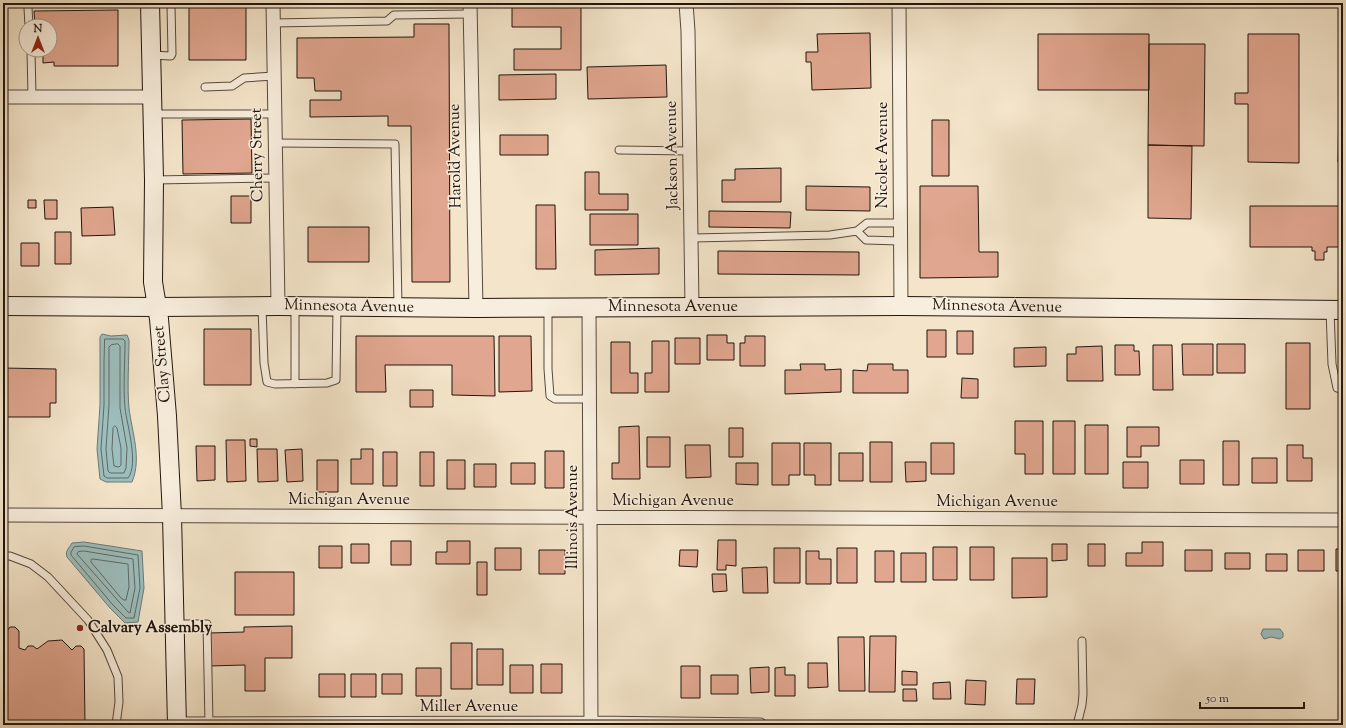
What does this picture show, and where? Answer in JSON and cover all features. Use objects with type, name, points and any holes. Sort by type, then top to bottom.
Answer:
[{"type":"street","name":"Clay Street","points":[[150,3],[154,180],[153,282],[157,307],[167,416],[172,516],[177,724]]},
{"type":"street","name":"Cherry Street","points":[[273,3],[278,306]]},
{"type":"street","name":"Jackson Avenue","points":[[686,3],[688,31],[692,307]]},
{"type":"street","name":"Nicolet Avenue","points":[[899,3],[901,306]]},
{"type":"street","name":"Harold Avenue","points":[[470,8],[476,308]]},
{"type":"street","points":[[3,97],[32,97],[152,106]]},
{"type":"street","name":"Minnesota Avenue","points":[[3,306],[476,308],[901,306],[1336,310]]},
{"type":"street","name":"Illinois Avenue","points":[[589,308],[591,724]]},
{"type":"street","name":"Michigan Avenue","points":[[3,515],[1343,520]]},
{"type":"street","name":"Miller Avenue","points":[[177,724],[760,725]]},
{"type":"lane","points":[[28,8],[29,18]]},
{"type":"lane","points":[[273,23],[387,21],[394,15],[470,8]]},
{"type":"lane","points":[[31,58],[32,97]]},
{"type":"lane","points":[[205,88],[232,86],[244,78],[274,76]]},
{"type":"lane","points":[[152,106],[213,114],[275,114]]},
{"type":"lane","points":[[275,143],[395,144],[398,307]]},
{"type":"lane","points":[[618,150],[690,151]]},
{"type":"lane","points":[[154,180],[276,178]]},
{"type":"lane","points":[[692,238],[830,235],[857,231],[867,223],[900,223]]},
{"type":"lane","points":[[857,231],[866,240],[900,241]]},
{"type":"lane","points":[[278,306],[264,362],[267,382],[275,384],[327,384],[336,380],[337,307]]},
{"type":"lane","points":[[278,306],[295,384]]},
{"type":"lane","points":[[548,308],[548,369],[550,396],[555,399],[589,399]]},
{"type":"lane","points":[[1336,310],[1332,364],[1337,388],[1343,390]]},
{"type":"lane","points":[[3,556],[10,556],[30,564],[48,577],[88,620],[107,650],[118,676],[119,702],[116,725]]},
{"type":"lane","points":[[175,624],[207,624],[209,724]]},
{"type":"lane","points":[[1077,725],[1083,694],[1082,642]]},
{"type":"water","points":[[102,334],[111,336],[127,335],[129,340],[128,400],[136,455],[135,473],[132,482],[106,482],[100,479],[97,449],[100,405],[100,337]]},
{"type":"water","points":[[84,542],[142,551],[144,588],[138,622],[125,623],[110,608],[67,557],[67,551],[72,543]]},
{"type":"water","points":[[1263,629],[1280,629],[1283,633],[1283,637],[1280,639],[1271,637],[1264,639],[1261,634]]},
{"type":"building","points":[[189,3],[246,3],[246,60],[189,60]]},
{"type":"building","points":[[567,3],[581,3],[581,70],[514,70],[514,49],[561,49],[561,27],[512,27],[512,6],[567,7]]},
{"type":"building","points":[[118,10],[118,66],[54,66],[54,62],[43,63],[43,58],[58,58],[58,18],[34,18],[34,11]]},
{"type":"building","points":[[414,24],[449,24],[450,282],[412,282],[411,126],[388,126],[388,116],[310,117],[310,100],[341,100],[341,91],[315,91],[314,78],[297,78],[297,38],[414,37]]},
{"type":"building","points":[[870,33],[871,88],[812,90],[811,62],[806,62],[806,52],[818,52],[817,34]]},
{"type":"building","points":[[1038,34],[1149,34],[1149,90],[1038,90]]},
{"type":"building","points":[[1248,34],[1299,34],[1299,163],[1248,162],[1248,104],[1235,104],[1235,93],[1248,93]]},
{"type":"building","points":[[1340,35],[1343,35],[1343,162],[1338,162]]},
{"type":"building","points":[[1149,44],[1205,44],[1204,146],[1148,145]]},
{"type":"building","points":[[666,65],[667,97],[588,99],[587,67]]},
{"type":"building","points":[[556,74],[556,99],[499,100],[499,75]]},
{"type":"building","points":[[251,119],[252,173],[183,174],[182,120]]},
{"type":"building","points":[[932,120],[949,120],[949,176],[932,176]]},
{"type":"building","points":[[500,135],[548,135],[548,155],[500,155]]},
{"type":"building","points":[[1148,145],[1192,146],[1191,219],[1148,218]]},
{"type":"building","points":[[781,168],[781,202],[722,202],[722,180],[735,180],[735,169]]},
{"type":"building","points":[[585,172],[599,172],[599,194],[628,194],[628,210],[585,210]]},
{"type":"building","points":[[806,186],[870,187],[870,211],[806,210]]},
{"type":"building","points":[[920,186],[978,186],[979,252],[998,252],[998,277],[920,278]]},
{"type":"building","points":[[231,196],[251,196],[251,223],[231,223]]},
{"type":"building","points":[[28,200],[36,200],[36,208],[28,208]]},
{"type":"building","points":[[44,200],[57,200],[57,219],[45,219]]},
{"type":"building","points":[[536,205],[555,205],[556,269],[536,269]]},
{"type":"building","points":[[1250,206],[1343,206],[1343,247],[1327,247],[1327,252],[1324,252],[1324,260],[1315,260],[1315,251],[1312,251],[1312,247],[1250,247]]},
{"type":"building","points":[[113,207],[115,235],[82,236],[81,208]]},
{"type":"building","points":[[709,211],[791,212],[790,228],[709,227]]},
{"type":"building","points":[[590,214],[638,214],[638,245],[590,245]]},
{"type":"building","points":[[308,227],[369,227],[369,262],[308,262]]},
{"type":"building","points":[[55,232],[71,232],[71,264],[55,264]]},
{"type":"building","points":[[21,243],[39,243],[39,266],[21,266]]},
{"type":"building","points":[[659,248],[659,274],[595,275],[595,250]]},
{"type":"building","points":[[718,251],[859,252],[859,275],[718,274]]},
{"type":"building","points":[[204,329],[251,329],[251,385],[204,385]]},
{"type":"building","points":[[927,330],[946,330],[946,357],[927,357]]},
{"type":"building","points":[[957,331],[973,331],[973,354],[957,354]]},
{"type":"building","points":[[707,335],[727,335],[727,343],[734,343],[734,360],[707,360]]},
{"type":"building","points":[[356,336],[494,336],[495,396],[452,395],[452,365],[385,365],[386,392],[356,392]]},
{"type":"building","points":[[499,336],[531,336],[532,391],[499,392]]},
{"type":"building","points":[[745,336],[765,336],[765,366],[740,366],[740,343],[745,343]]},
{"type":"building","points":[[675,338],[700,338],[700,364],[675,364]]},
{"type":"building","points":[[652,341],[669,341],[669,392],[645,392],[645,373],[652,373]]},
{"type":"building","points":[[611,342],[630,342],[630,373],[638,373],[638,393],[611,393]]},
{"type":"building","points":[[1286,343],[1310,343],[1310,409],[1286,409]]},
{"type":"building","points":[[1182,344],[1213,344],[1213,375],[1183,375]]},
{"type":"building","points":[[1217,344],[1245,344],[1245,373],[1217,373]]},
{"type":"building","points":[[1115,345],[1134,345],[1134,351],[1139,351],[1140,375],[1115,375]]},
{"type":"building","points":[[1153,345],[1172,345],[1173,390],[1153,390]]},
{"type":"building","points":[[1102,346],[1103,381],[1067,381],[1067,354],[1076,354],[1076,347]]},
{"type":"building","points":[[1046,347],[1046,366],[1014,367],[1014,348]]},
{"type":"building","points":[[800,364],[825,364],[825,370],[841,369],[841,392],[785,394],[785,370],[801,370]]},
{"type":"building","points":[[868,364],[893,364],[893,370],[908,370],[908,393],[853,393],[853,370],[867,371]]},
{"type":"building","points":[[3,368],[56,369],[56,403],[50,403],[50,417],[3,417]]},
{"type":"building","points":[[962,378],[978,379],[978,398],[961,398]]},
{"type":"building","points":[[410,390],[433,390],[433,407],[410,407]]},
{"type":"building","points":[[1015,421],[1043,421],[1043,474],[1025,474],[1025,454],[1015,454]]},
{"type":"building","points":[[1053,421],[1075,421],[1075,474],[1053,474]]},
{"type":"building","points":[[1085,425],[1108,425],[1108,474],[1085,474]]},
{"type":"building","points":[[639,426],[640,479],[612,479],[612,463],[619,463],[619,427]]},
{"type":"building","points":[[1127,427],[1159,427],[1159,446],[1141,446],[1141,457],[1127,457]]},
{"type":"building","points":[[729,428],[743,428],[743,457],[729,457]]},
{"type":"building","points":[[647,437],[670,437],[670,467],[647,467]]},
{"type":"building","points":[[250,439],[257,439],[257,447],[250,446]]},
{"type":"building","points":[[226,440],[245,440],[246,481],[227,482]]},
{"type":"building","points":[[1223,441],[1239,441],[1239,485],[1223,485]]},
{"type":"building","points":[[870,442],[892,442],[892,482],[870,482]]},
{"type":"building","points":[[772,443],[800,443],[800,475],[789,475],[789,485],[772,485]]},
{"type":"building","points":[[804,443],[831,443],[831,485],[815,485],[815,475],[804,475]]},
{"type":"building","points":[[931,443],[954,443],[954,474],[931,474]]},
{"type":"building","points":[[685,445],[710,445],[711,477],[686,478]]},
{"type":"building","points":[[1287,445],[1303,445],[1303,458],[1312,458],[1312,481],[1287,481]]},
{"type":"building","points":[[196,446],[215,446],[215,480],[197,481]]},
{"type":"building","points":[[257,449],[277,449],[278,481],[258,482]]},
{"type":"building","points":[[302,449],[303,481],[287,482],[285,450]]},
{"type":"building","points":[[361,449],[373,449],[373,484],[351,484],[351,459],[361,459]]},
{"type":"building","points":[[545,451],[564,451],[564,488],[545,488]]},
{"type":"building","points":[[383,452],[397,452],[397,486],[383,486]]},
{"type":"building","points":[[420,452],[434,452],[434,486],[420,486]]},
{"type":"building","points":[[839,453],[863,453],[863,481],[839,481]]},
{"type":"building","points":[[1252,458],[1277,458],[1277,483],[1252,483]]},
{"type":"building","points":[[317,460],[338,460],[338,492],[317,492]]},
{"type":"building","points":[[447,460],[465,460],[465,489],[447,489]]},
{"type":"building","points":[[1180,460],[1204,460],[1204,484],[1180,484]]},
{"type":"building","points":[[905,462],[926,462],[926,481],[906,482]]},
{"type":"building","points":[[1123,462],[1148,462],[1148,488],[1123,488]]},
{"type":"building","points":[[511,463],[535,463],[535,484],[511,484]]},
{"type":"building","points":[[736,463],[758,463],[758,485],[736,484]]},
{"type":"building","points":[[474,464],[496,464],[496,487],[474,487]]},
{"type":"building","points":[[718,540],[736,540],[736,566],[726,565],[726,570],[717,570]]},
{"type":"building","points":[[391,541],[411,541],[411,565],[391,565]]},
{"type":"building","points":[[447,541],[470,541],[470,564],[436,564],[436,552],[447,552]]},
{"type":"building","points":[[1142,542],[1163,542],[1163,566],[1126,566],[1126,553],[1142,553]]},
{"type":"building","points":[[351,544],[369,544],[369,563],[351,563]]},
{"type":"building","points":[[1052,544],[1067,544],[1067,560],[1052,561]]},
{"type":"building","points":[[1088,544],[1105,544],[1105,566],[1088,566]]},
{"type":"building","points":[[319,546],[342,546],[342,568],[319,568]]},
{"type":"building","points":[[933,547],[957,547],[957,580],[933,580]]},
{"type":"building","points":[[970,547],[994,547],[994,580],[970,580]]},
{"type":"building","points":[[495,548],[521,548],[521,570],[495,570]]},
{"type":"building","points":[[774,548],[800,548],[800,583],[774,583]]},
{"type":"building","points":[[837,548],[857,548],[857,583],[837,583]]},
{"type":"building","points":[[1336,549],[1343,549],[1343,571],[1336,571]]},
{"type":"building","points":[[539,550],[565,550],[565,574],[539,574]]},
{"type":"building","points":[[680,550],[698,550],[697,567],[679,566]]},
{"type":"building","points":[[1185,550],[1212,550],[1212,571],[1185,571]]},
{"type":"building","points":[[1298,550],[1324,550],[1324,571],[1298,571]]},
{"type":"building","points":[[806,551],[819,551],[819,559],[831,559],[831,584],[806,584]]},
{"type":"building","points":[[875,551],[894,551],[894,582],[875,582]]},
{"type":"building","points":[[901,553],[926,553],[926,582],[901,582]]},
{"type":"building","points":[[1225,553],[1250,553],[1250,569],[1225,569]]},
{"type":"building","points":[[1266,554],[1287,554],[1287,571],[1266,571]]},
{"type":"building","points":[[1012,558],[1047,558],[1047,597],[1012,598]]},
{"type":"building","points":[[477,562],[487,562],[487,595],[477,595]]},
{"type":"building","points":[[767,567],[768,593],[743,593],[742,568]]},
{"type":"building","points":[[235,572],[294,572],[294,615],[235,615]]},
{"type":"building","points":[[712,574],[726,574],[727,591],[713,592]]},
{"type":"building","points":[[292,626],[292,658],[265,658],[265,691],[245,691],[245,665],[209,666],[209,633],[244,632],[244,627]]},
{"type":"building","points":[[10,627],[15,627],[19,631],[19,648],[25,650],[28,646],[33,646],[37,649],[48,641],[62,640],[72,650],[76,646],[81,646],[84,649],[85,725],[3,725],[3,637],[7,637],[7,631]]},
{"type":"building","points":[[870,636],[896,636],[895,692],[869,692]]},
{"type":"building","points":[[838,637],[864,637],[865,691],[839,691]]},
{"type":"building","points":[[451,643],[472,643],[472,689],[451,689]]},
{"type":"building","points":[[477,649],[503,649],[503,685],[477,685]]},
{"type":"building","points":[[808,663],[827,663],[828,687],[808,688]]},
{"type":"building","points":[[541,664],[562,664],[562,693],[541,693]]},
{"type":"building","points":[[510,665],[533,665],[533,693],[510,693]]},
{"type":"building","points":[[681,666],[700,666],[700,698],[681,698]]},
{"type":"building","points":[[769,667],[769,692],[751,693],[750,668]]},
{"type":"building","points":[[785,667],[785,675],[795,675],[795,696],[775,696],[775,668]]},
{"type":"building","points":[[416,668],[441,668],[441,696],[416,696]]},
{"type":"building","points":[[902,671],[917,672],[917,685],[902,685]]},
{"type":"building","points":[[319,674],[345,674],[345,697],[319,697]]},
{"type":"building","points":[[351,674],[376,674],[376,697],[351,697]]},
{"type":"building","points":[[382,674],[402,674],[402,694],[382,694]]},
{"type":"building","points":[[711,675],[738,675],[738,694],[711,694]]},
{"type":"building","points":[[1017,679],[1035,679],[1034,704],[1016,704]]},
{"type":"building","points":[[966,680],[986,681],[985,705],[965,704]]},
{"type":"building","points":[[950,682],[951,699],[933,699],[933,683]]},
{"type":"building","points":[[903,689],[916,689],[917,701],[903,701]]},
{"type":"place","name":"Calvary Assembly","points":[[80,628]]}]
